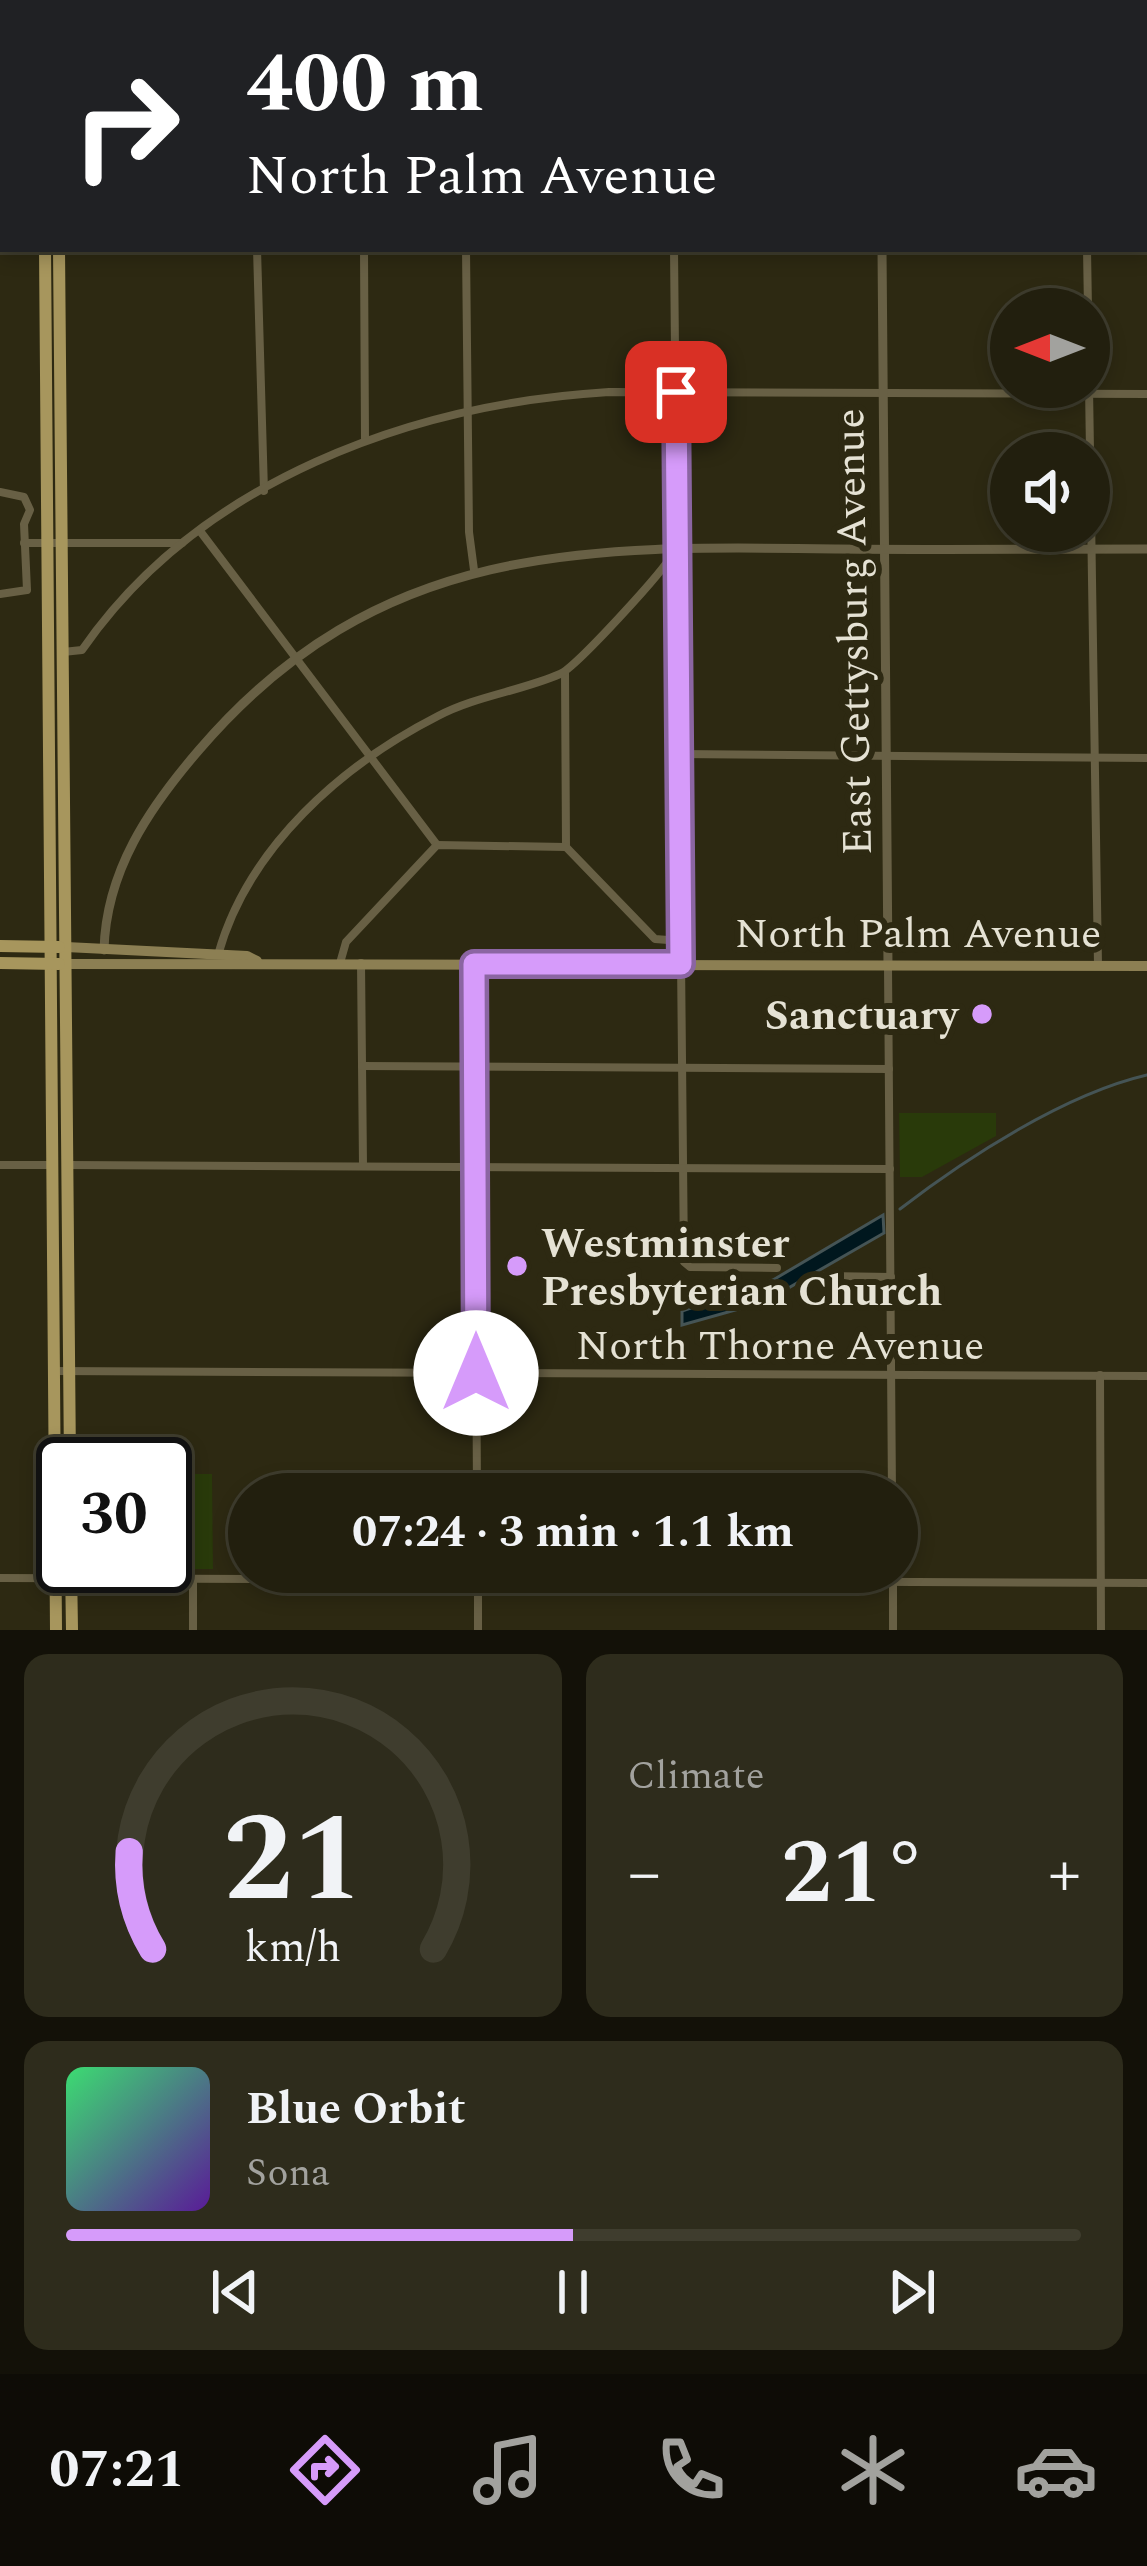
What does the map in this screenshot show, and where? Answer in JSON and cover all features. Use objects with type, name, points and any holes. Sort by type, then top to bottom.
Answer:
[{"type":"main road","points":[[45,252],[54,543],[64,652],[52,1125],[54,1437]]},
{"type":"main road","points":[[58,947],[49,709],[59,252]]},
{"type":"main road","points":[[49,709],[56,718],[57,767],[64,782]]},
{"type":"main road","name":"North Palm Avenue","points":[[0,946],[247,956],[256,962]]},
{"type":"main road","name":"North Palm Avenue","points":[[0,963],[1147,966]]},
{"type":"main road","points":[[58,964],[68,1166],[70,1437]]},
{"type":"main road","points":[[52,1125],[59,1131],[60,1159],[68,1166]]},
{"type":"main road","points":[[52,1166],[60,1174],[69,1234]]},
{"type":"main road","points":[[56,1593],[56,1630]]},
{"type":"main road","points":[[71,1593],[72,1630]]},
{"type":"street","points":[[257,252],[264,491]]},
{"type":"street","points":[[364,252],[365,440]]},
{"type":"street","points":[[466,252],[474,570]]},
{"type":"street","points":[[674,252],[684,1262],[690,1268],[777,1268]]},
{"type":"street","name":"East Gettysburg Avenue","points":[[882,252],[892,1473]]},
{"type":"street","points":[[1087,252],[1088,288]]},
{"type":"street","points":[[64,652],[82,650],[116,606],[182,543],[264,491],[365,440],[468,410],[556,395],[990,391]]},
{"type":"street","points":[[1110,391],[1147,394]]},
{"type":"street","points":[[0,492],[24,497],[30,510],[24,543],[27,590],[0,594]]},
{"type":"street","points":[[200,531],[437,845]]},
{"type":"street","points":[[24,543],[182,543]]},
{"type":"street","points":[[218,955],[273,848],[368,756],[462,705],[565,672],[670,561],[676,546]]},
{"type":"street","points":[[104,950],[110,890],[158,802],[234,709],[294,658],[380,611],[474,570],[579,551],[676,546],[990,549]]},
{"type":"street","points":[[1110,549],[1147,549]]},
{"type":"street","points":[[1090,552],[1098,965]]},
{"type":"street","points":[[565,672],[566,847],[656,939],[681,941]]},
{"type":"street","points":[[678,754],[1147,758]]},
{"type":"street","points":[[340,963],[346,942],[437,845],[566,847]]},
{"type":"street","points":[[361,963],[363,1166]]},
{"type":"street","points":[[474,964],[477,1473]]},
{"type":"street","points":[[362,1066],[889,1069]]},
{"type":"street","points":[[0,1165],[52,1166]]},
{"type":"street","points":[[68,1166],[890,1168]]},
{"type":"street","points":[[826,1276],[891,1277]]},
{"type":"street","name":"North Thorne Avenue","points":[[53,1371],[1147,1376]]},
{"type":"street","points":[[1100,1375],[1101,1630]]},
{"type":"street","points":[[918,1577],[1147,1583]]},
{"type":"street","points":[[0,1578],[36,1578]]},
{"type":"street","points":[[193,1630],[193,1580],[228,1580]]},
{"type":"street","points":[[478,1593],[478,1630]]},
{"type":"street","points":[[893,1593],[893,1630]]},
{"type":"green space","points":[[899,1113],[996,1113],[996,1136],[922,1177],[900,1177]]},
{"type":"green space","points":[[192,1474],[212,1474],[213,1569],[193,1569]]},
{"type":"water","points":[[883,1215],[884,1233],[764,1302],[682,1325],[682,1311],[773,1280]]},
{"type":"waterway","points":[[900,1209],[955,1169],[1050,1112],[1147,1075]]},
{"type":"place","name":"Sanctuary","points":[[982,1014]]},
{"type":"place","name":"Westminster Presbyterian Church","points":[[517,1266]]},
{"type":"route","points":[[476,1373],[474,964],[681,964],[676,392]]}]
